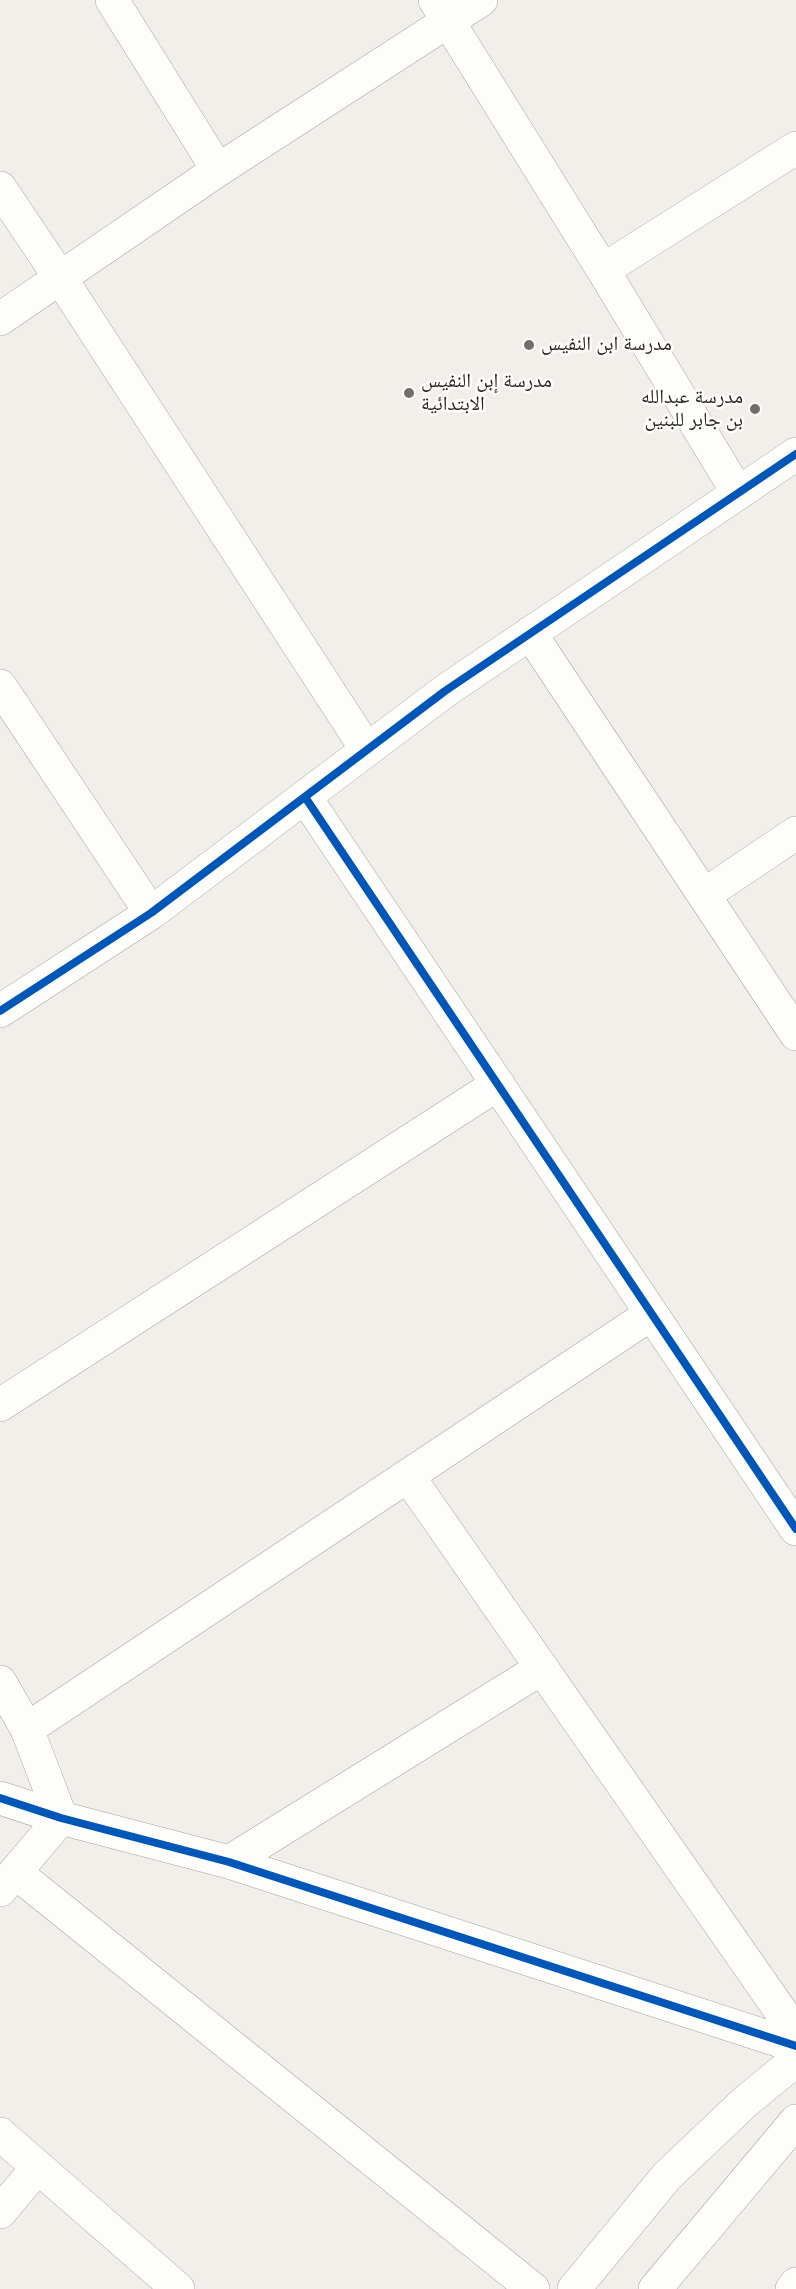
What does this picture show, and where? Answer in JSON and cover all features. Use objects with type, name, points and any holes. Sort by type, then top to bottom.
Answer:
[{"type":"main road","points":[[112,0],[218,170]]},
{"type":"main road","points":[[0,319],[218,170],[441,11],[481,0]]},
{"type":"main road","points":[[441,11],[603,270],[738,493]]},
{"type":"main road","points":[[603,270],[796,148]]},
{"type":"main road","points":[[0,188],[367,750]]},
{"type":"main road","points":[[0,1011],[151,913],[445,691],[796,454]]},
{"type":"main road","points":[[530,633],[796,1034]]},
{"type":"main road","points":[[0,686],[151,913]]},
{"type":"main road","points":[[305,796],[796,1529]]},
{"type":"main road","points":[[704,895],[796,832]]},
{"type":"main road","points":[[0,1405],[498,1084]]},
{"type":"main road","points":[[27,1729],[651,1314]]},
{"type":"main road","points":[[408,1476],[796,2033]]},
{"type":"main road","points":[[229,1862],[542,1668]]},
{"type":"main road","points":[[0,1682],[27,1729],[61,1818]]},
{"type":"main road","points":[[0,1798],[61,1818],[229,1862],[796,2046]]},
{"type":"main road","points":[[61,1818],[8,1881],[533,2289]]},
{"type":"main road","points":[[574,2289],[667,2176],[745,2102],[796,2060]]},
{"type":"main road","points":[[655,2289],[796,2121]]},
{"type":"main road","points":[[0,2134],[178,2289]]},
{"type":"main road","points":[[0,2212],[38,2167]]},
{"type":"main road","points":[[792,2289],[796,2284]]},
{"type":"cycle path","points":[[0,1011],[151,913],[445,691],[796,454]]},
{"type":"cycle path","points":[[305,797],[796,1529]]},
{"type":"cycle path","points":[[0,1798],[61,1818],[229,1862],[796,2046]]},
{"type":"place","name":"مدرسة ابن النفيس","points":[[529,345]]},
{"type":"place","name":"مدرسة إبن النفيس الابتدائية","points":[[409,393]]},
{"type":"place","name":"مدرسة عبدالله بن جابر للبنين","points":[[755,409]]}]
